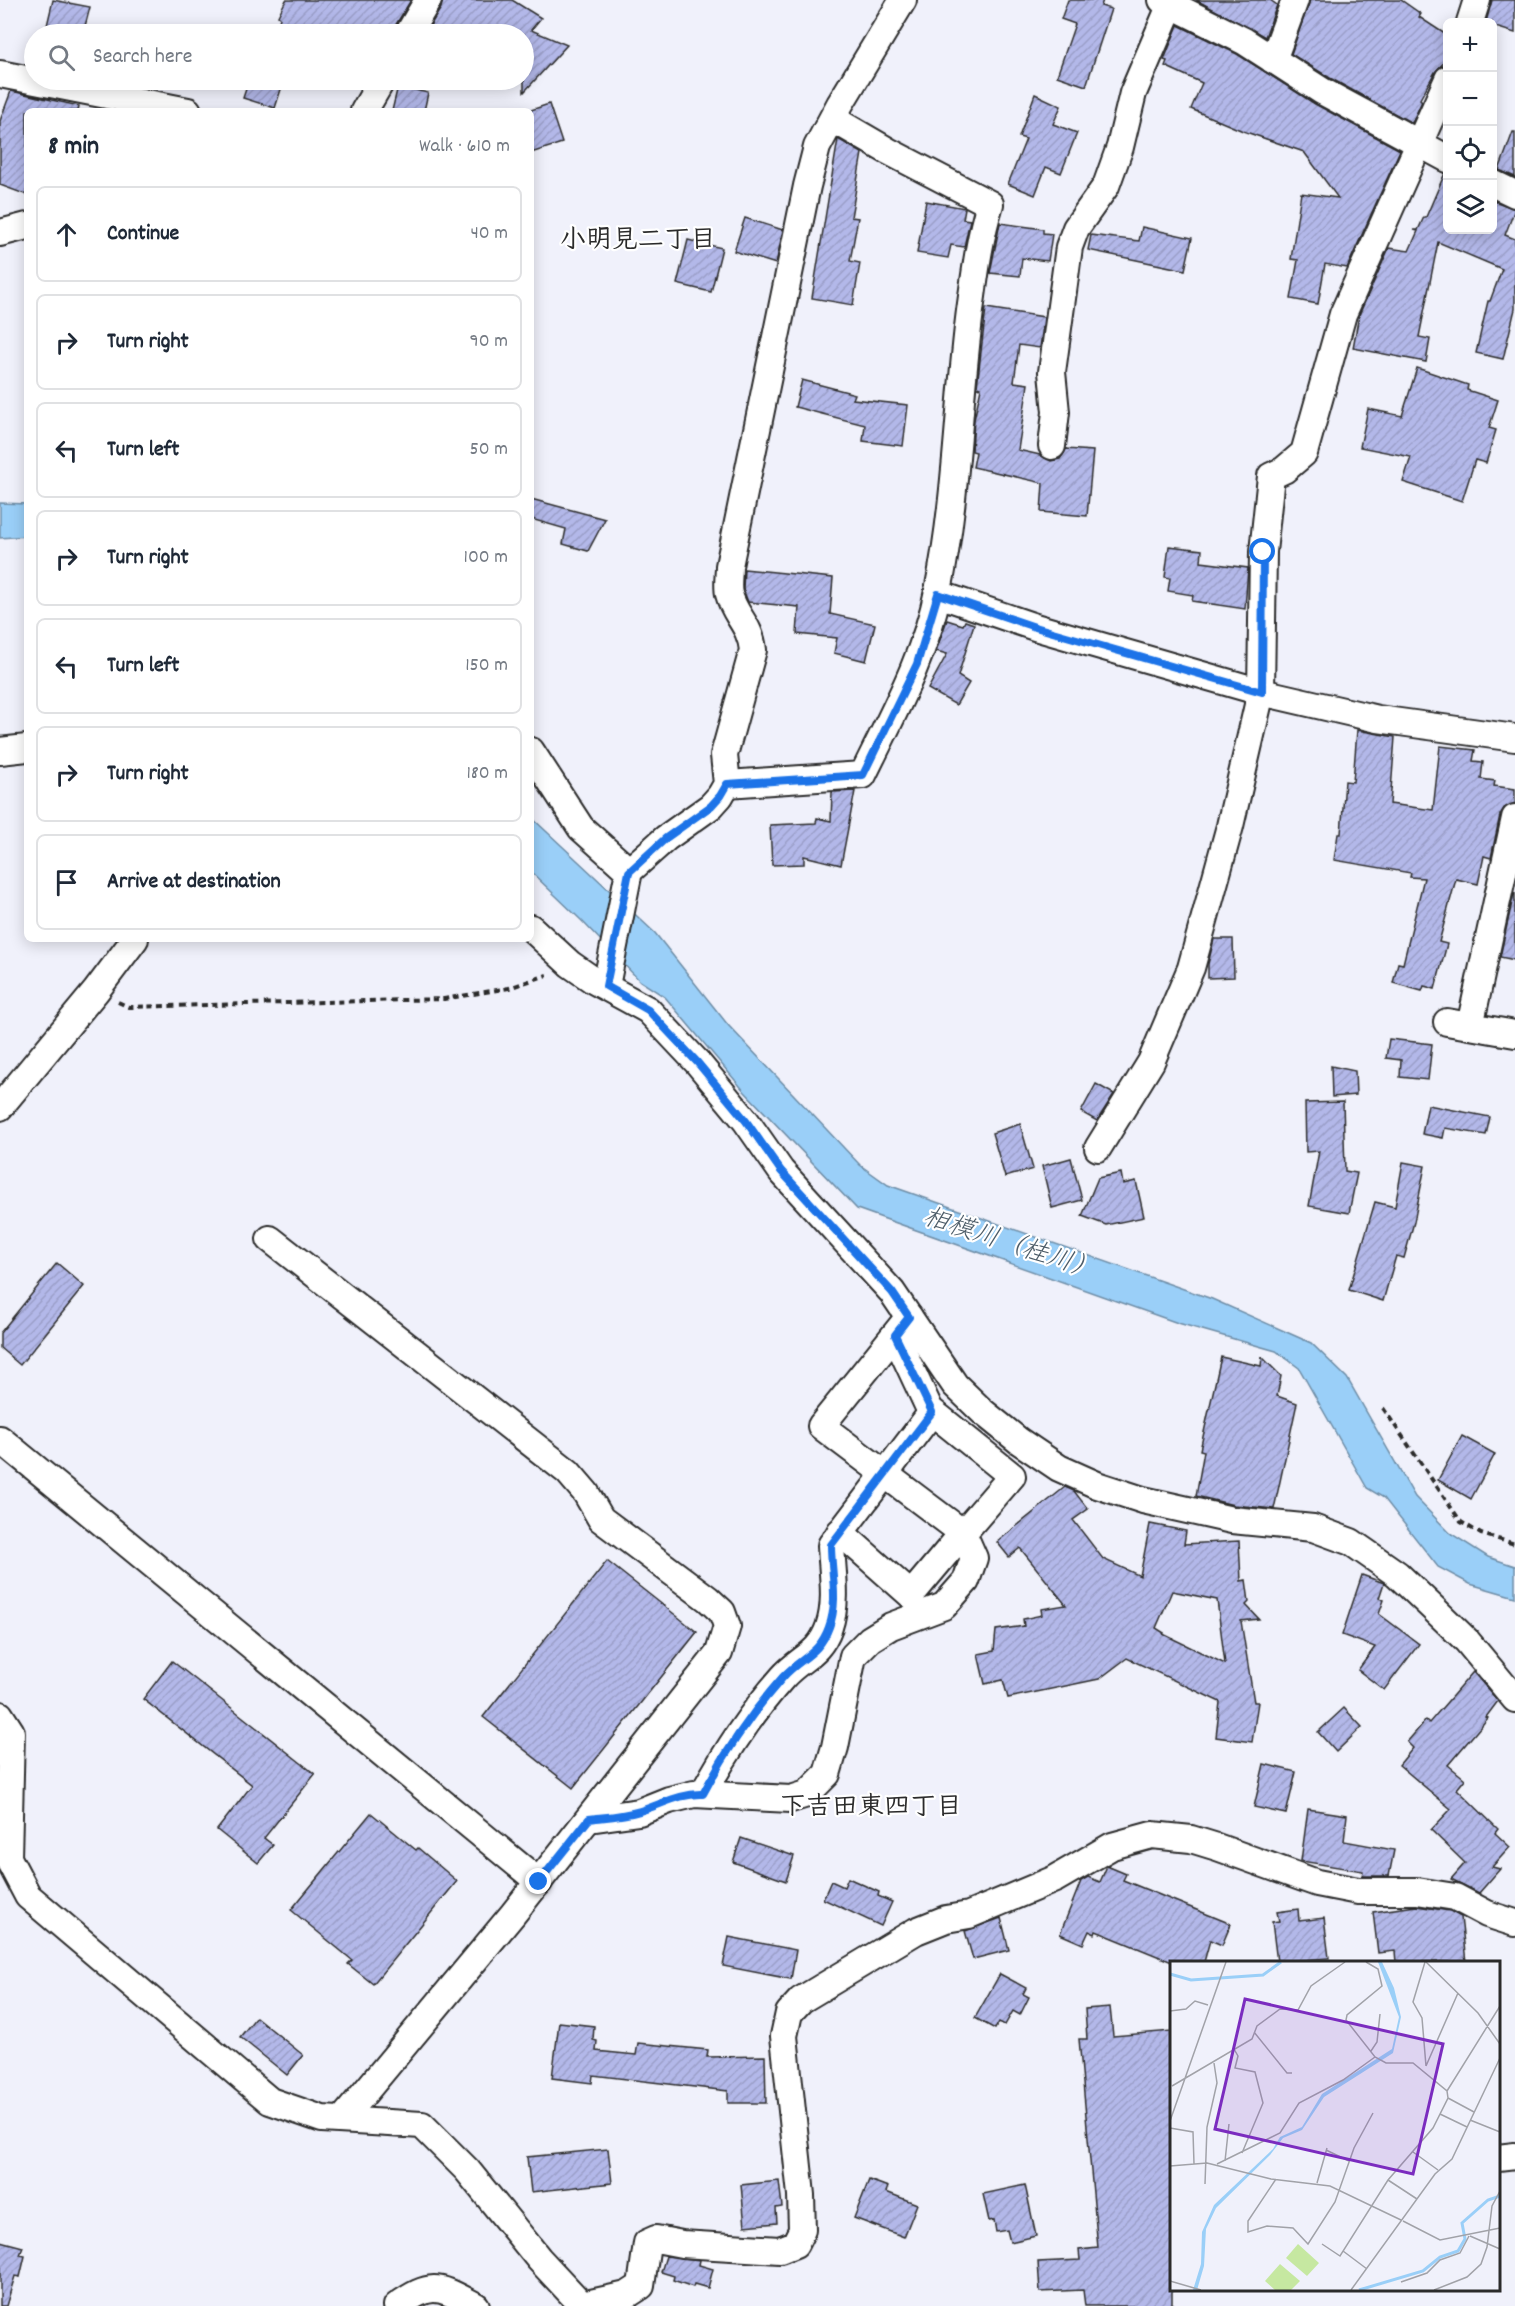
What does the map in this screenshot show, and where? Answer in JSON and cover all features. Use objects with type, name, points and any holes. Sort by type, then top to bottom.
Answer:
[{"type":"street","points":[[414,24],[428,0]]},
{"type":"street","points":[[608,977],[627,880],[666,838],[711,806],[727,784],[724,755],[753,650],[751,634],[734,607],[728,592],[729,566],[807,186],[817,147],[903,0]]},
{"type":"street","points":[[1272,60],[1295,0]]},
{"type":"street","points":[[1471,18],[1477,0]]},
{"type":"street","points":[[1052,446],[1056,412],[1052,372],[1069,247],[1076,228],[1106,186],[1120,147],[1133,93],[1167,2],[1244,41],[1322,91],[1443,156]]},
{"type":"street","points":[[0,74],[24,79]]},
{"type":"street","points":[[81,90],[173,108]]},
{"type":"street","points":[[365,108],[376,90]]},
{"type":"street","points":[[1098,1148],[1151,1062],[1191,968],[1230,826],[1262,692],[1263,552],[1271,476],[1284,470],[1304,453],[1343,314],[1443,90]]},
{"type":"street","points":[[727,784],[863,775],[917,664],[938,594],[957,453],[962,376],[976,267],[982,229],[990,204],[888,151],[833,119]]},
{"type":"street","points":[[1497,185],[1515,194]]},
{"type":"street","points":[[0,233],[24,227]]},
{"type":"street","points":[[938,594],[1035,627],[1262,692],[1378,719],[1515,738]]},
{"type":"street","points":[[0,751],[24,748]]},
{"type":"street","points":[[534,756],[580,828],[627,880]]},
{"type":"street","points":[[1515,818],[1458,1024],[1515,1034]]},
{"type":"street","points":[[534,931],[570,964],[593,980],[608,977]]},
{"type":"street","points":[[0,1107],[96,991],[133,942]]},
{"type":"street","points":[[608,977],[648,1010],[689,1053],[746,1121],[781,1171],[892,1292],[932,1412],[1012,1476],[911,1594],[840,1532]]},
{"type":"street","points":[[270,1239],[568,1472],[586,1493],[601,1519],[708,1599],[722,1612],[727,1626],[719,1653],[539,1882],[342,2120]]},
{"type":"street","points":[[589,1819],[639,1812],[669,1800],[694,1794],[791,1798],[807,1794],[827,1774],[835,1747],[853,1656],[870,1639],[891,1626],[944,1606],[966,1581],[974,1558],[963,1533],[821,1426],[902,1326]]},
{"type":"street","points":[[902,1326],[955,1385],[983,1412],[1019,1441],[1059,1468],[1097,1485],[1143,1500],[1232,1520],[1312,1528],[1351,1542],[1397,1574],[1429,1604],[1467,1641],[1515,1699]]},
{"type":"street","points":[[703,1794],[724,1755],[784,1676],[818,1648],[825,1636],[834,1603],[831,1545],[932,1412]]},
{"type":"street","points":[[0,1439],[539,1882]]},
{"type":"street","points":[[0,1715],[11,1732],[8,1858],[28,1896],[270,2101],[322,2119],[422,2125],[467,2170],[540,2259],[583,2305],[627,2295],[641,2286],[647,2243],[656,2240],[682,2244],[780,2250],[795,2244],[802,2230],[801,2195],[784,2036],[789,2013],[801,2000],[916,1931],[946,1919],[969,1915],[1055,1879],[1112,1846],[1152,1835],[1191,1839],[1317,1883],[1358,1891],[1417,1891],[1455,1897],[1487,1914],[1515,1923]]},
{"type":"street","points":[[1500,2158],[1515,2156]]},
{"type":"street","points":[[397,2306],[417,2292],[438,2287],[476,2306]]},
{"type":"path","points":[[96,991],[129,1007],[444,999],[509,988],[547,975],[570,964]]},
{"type":"path","points":[[1383,1408],[1461,1522],[1481,1534],[1515,1544]]},
{"type":"water","points":[[0,503],[24,504],[24,536],[0,538]]},
{"type":"water","name":"相模川（桂川）","points":[[534,820],[655,933],[728,1025],[860,1165],[888,1185],[1212,1299],[1311,1343],[1347,1378],[1415,1497],[1450,1533],[1488,1557],[1515,1566],[1515,1597],[1470,1584],[1438,1567],[1384,1498],[1367,1488],[1299,1368],[1276,1351],[1178,1323],[857,1209],[745,1092],[665,997],[640,981],[534,875]]},
{"type":"building","points":[[53,0],[90,7],[86,24],[47,24]]},
{"type":"building","points":[[286,0],[411,0],[396,24],[278,24],[280,18],[278,16]]},
{"type":"building","points":[[443,0],[512,0],[541,18],[534,26],[534,24],[431,24]]},
{"type":"building","points":[[1068,0],[1103,0],[1101,6],[1111,9],[1086,86],[1057,76],[1075,24],[1061,19]]},
{"type":"building","points":[[1196,0],[1270,0],[1277,5],[1265,37]]},
{"type":"building","points":[[1310,0],[1401,0],[1421,14],[1419,17],[1443,33],[1443,63],[1435,72],[1420,99],[1422,101],[1412,123],[1291,54]]},
{"type":"building","points":[[1492,0],[1515,0],[1515,33],[1497,28],[1497,18],[1487,18]]},
{"type":"building","points":[[1178,25],[1237,54],[1315,104],[1400,150],[1347,268],[1325,264],[1318,304],[1291,299],[1298,260],[1291,259],[1301,193],[1338,198],[1304,152],[1243,131],[1191,109],[1202,83],[1165,66],[1167,61],[1164,60]]},
{"type":"building","points":[[534,31],[567,45],[534,81]]},
{"type":"building","points":[[246,90],[281,90],[275,108],[243,98]]},
{"type":"building","points":[[397,90],[428,93],[425,108],[393,108]]},
{"type":"building","points":[[11,91],[79,106],[79,108],[24,108],[24,194],[0,185],[0,121]]},
{"type":"building","points":[[1035,94],[1061,106],[1053,124],[1077,133],[1061,173],[1046,167],[1035,195],[1008,184],[1026,139],[1019,137]]},
{"type":"building","points":[[549,104],[562,143],[534,152],[534,109]]},
{"type":"building","points":[[1513,132],[1515,132],[1515,177],[1499,170]]},
{"type":"building","points":[[838,139],[862,153],[851,217],[858,218],[850,261],[860,263],[853,305],[812,298]]},
{"type":"building","points":[[1443,178],[1443,234],[1497,234],[1497,202],[1515,209],[1505,235],[1515,239],[1515,309],[1503,359],[1476,353],[1488,301],[1490,301],[1502,269],[1438,242],[1419,337],[1430,339],[1426,362],[1353,348],[1359,315],[1389,248],[1409,251],[1418,231],[1414,230],[1418,230]]},
{"type":"building","points":[[926,201],[965,208],[963,219],[970,220],[964,247],[951,245],[948,258],[917,253]]},
{"type":"building","points":[[745,218],[783,230],[776,264],[734,251]]},
{"type":"building","points":[[1000,223],[1043,229],[1043,233],[1052,234],[1048,261],[1022,258],[1020,276],[990,273]]},
{"type":"building","points":[[1142,227],[1192,238],[1185,270],[1088,250],[1091,235],[1139,241]]},
{"type":"building","points":[[688,240],[722,248],[711,292],[677,284]]},
{"type":"building","points":[[986,308],[1044,317],[1040,348],[1019,345],[1014,382],[1028,384],[1018,450],[1040,455],[1051,461],[1060,459],[1066,449],[1093,451],[1087,516],[1041,512],[1043,483],[973,467],[976,452],[972,451],[974,420],[981,388],[977,387]]},
{"type":"building","points":[[1417,368],[1468,385],[1467,390],[1498,400],[1489,428],[1496,430],[1486,463],[1475,460],[1462,501],[1403,482],[1411,457],[1360,447],[1368,409],[1402,416]]},
{"type":"building","points":[[802,380],[855,394],[853,399],[908,405],[903,446],[863,441],[865,425],[795,407]]},
{"type":"building","points":[[534,500],[605,519],[588,551],[563,544],[566,529],[534,520]]},
{"type":"building","points":[[1169,546],[1202,550],[1201,562],[1248,568],[1245,609],[1192,601],[1193,595],[1168,591],[1170,578],[1165,577]]},
{"type":"building","points":[[744,569],[833,578],[830,614],[875,624],[866,661],[834,653],[837,638],[797,634],[799,607],[748,602],[743,589]]},
{"type":"building","points":[[947,620],[963,625],[965,621],[974,624],[958,676],[969,683],[956,705],[928,689],[947,654],[936,651]]},
{"type":"building","points":[[1357,730],[1395,737],[1390,804],[1433,810],[1440,746],[1475,750],[1473,761],[1483,762],[1481,779],[1495,781],[1494,786],[1515,789],[1515,803],[1504,808],[1500,815],[1491,858],[1484,856],[1478,884],[1456,879],[1439,942],[1447,944],[1435,989],[1424,986],[1422,991],[1393,983],[1398,963],[1403,964],[1424,878],[1410,877],[1411,873],[1334,860],[1338,834],[1341,834],[1345,781],[1353,782]]},
{"type":"building","points":[[855,791],[841,865],[804,856],[804,864],[772,865],[770,825],[816,823],[817,818],[831,821],[832,792]]},
{"type":"building","points":[[1515,893],[1515,960],[1500,957]]},
{"type":"building","points":[[1214,939],[1233,939],[1234,977],[1208,978],[1208,964]]},
{"type":"building","points":[[1389,1039],[1432,1044],[1428,1080],[1400,1077],[1401,1060],[1386,1058]]},
{"type":"building","points":[[1331,1066],[1355,1071],[1356,1095],[1332,1097]]},
{"type":"building","points":[[1096,1084],[1114,1094],[1097,1121],[1081,1112]]},
{"type":"building","points":[[1343,1102],[1345,1171],[1357,1173],[1349,1213],[1309,1206],[1319,1151],[1306,1152],[1305,1103]]},
{"type":"building","points":[[1428,1105],[1490,1117],[1486,1135],[1445,1128],[1443,1138],[1422,1134]]},
{"type":"building","points":[[1020,1124],[1033,1169],[1005,1177],[992,1133]]},
{"type":"building","points":[[1071,1158],[1082,1200],[1052,1208],[1042,1166]]},
{"type":"building","points":[[1403,1162],[1425,1166],[1404,1258],[1396,1256],[1383,1301],[1349,1290],[1375,1202],[1395,1207]]},
{"type":"building","points":[[1121,1173],[1123,1184],[1136,1181],[1144,1217],[1106,1225],[1082,1216],[1098,1178]]},
{"type":"building","points":[[57,1263],[84,1286],[20,1365],[0,1348],[0,1333]]},
{"type":"building","points":[[1221,1357],[1261,1366],[1262,1357],[1281,1376],[1277,1396],[1297,1403],[1274,1509],[1234,1505],[1196,1496],[1204,1451],[1200,1450]]},
{"type":"building","points":[[1462,1436],[1495,1454],[1471,1499],[1438,1480]]},
{"type":"building","points":[[1065,1487],[1074,1491],[1088,1509],[1073,1520],[1103,1559],[1140,1576],[1150,1524],[1186,1531],[1184,1544],[1239,1541],[1241,1581],[1246,1580],[1249,1602],[1246,1605],[1259,1619],[1241,1621],[1254,1702],[1258,1702],[1252,1742],[1216,1737],[1220,1702],[1127,1658],[1099,1679],[1008,1698],[1003,1680],[985,1684],[978,1654],[994,1651],[996,1630],[1024,1626],[1023,1619],[1042,1615],[1041,1609],[1066,1605],[1020,1548],[1009,1557],[997,1542]],"holes":[[[1172,1591],[1217,1600],[1225,1664],[1163,1634],[1156,1628]]]},
{"type":"building","points":[[607,1561],[697,1632],[573,1788],[483,1717]]},
{"type":"building","points":[[1362,1575],[1384,1583],[1379,1598],[1384,1600],[1379,1614],[1419,1644],[1384,1690],[1358,1670],[1375,1647],[1342,1635]]},
{"type":"building","points":[[172,1661],[315,1774],[264,1838],[273,1845],[258,1863],[217,1830],[252,1785],[143,1699]]},
{"type":"building","points":[[1473,1672],[1498,1701],[1486,1717],[1488,1718],[1448,1765],[1465,1779],[1457,1789],[1498,1829],[1495,1833],[1510,1847],[1492,1867],[1500,1869],[1479,1893],[1451,1879],[1465,1863],[1431,1830],[1451,1809],[1399,1765],[1413,1748],[1407,1742],[1426,1720],[1429,1723]]},
{"type":"building","points":[[1344,1708],[1362,1727],[1336,1752],[1318,1732]]},
{"type":"building","points":[[1264,1764],[1296,1772],[1286,1814],[1254,1807]]},
{"type":"building","points":[[1308,1809],[1347,1815],[1344,1841],[1394,1850],[1389,1876],[1362,1876],[1363,1871],[1301,1861]]},
{"type":"building","points":[[371,1813],[457,1881],[373,1984],[348,1964],[352,1960],[291,1910]]},
{"type":"building","points":[[741,1838],[794,1856],[786,1881],[733,1862]]},
{"type":"building","points":[[1107,1866],[1126,1874],[1123,1880],[1231,1924],[1222,1945],[1210,1940],[1204,1961],[1170,1961],[1096,1931],[1095,1934],[1089,1931],[1083,1944],[1060,1934],[1081,1881],[1088,1877],[1100,1882]]},
{"type":"building","points":[[848,1878],[879,1892],[878,1896],[892,1902],[881,1926],[823,1899],[831,1881],[844,1887]]},
{"type":"building","points":[[1416,1906],[1450,1911],[1461,1917],[1466,1961],[1396,1961],[1395,1951],[1378,1953],[1373,1912]]},
{"type":"building","points":[[1298,1909],[1299,1921],[1324,1918],[1329,1958],[1277,1961],[1272,1922],[1279,1921],[1277,1912]]},
{"type":"building","points":[[1001,1918],[1009,1950],[973,1959],[965,1931]]},
{"type":"building","points":[[729,1937],[796,1950],[791,1979],[723,1966]]},
{"type":"building","points":[[1000,1974],[1026,1988],[1023,1994],[1029,1997],[1020,2015],[1013,2011],[1005,2025],[999,2022],[995,2029],[975,2018]]},
{"type":"building","points":[[1110,2007],[1113,2036],[1170,2031],[1170,2291],[1172,2291],[1172,2306],[1085,2306],[1083,2290],[1040,2292],[1038,2262],[1080,2260],[1079,2250],[1098,2248],[1079,2039],[1087,2039],[1085,2009]]},
{"type":"building","points":[[256,2017],[303,2055],[287,2075],[240,2037]]},
{"type":"building","points":[[559,2022],[594,2026],[593,2040],[597,2041],[596,2051],[636,2055],[638,2043],[708,2050],[707,2057],[765,2056],[766,2103],[728,2103],[728,2091],[593,2075],[592,2083],[552,2078]]},
{"type":"building","points":[[608,2149],[612,2183],[531,2192],[527,2157]]},
{"type":"building","points":[[869,2180],[888,2187],[886,2192],[917,2204],[904,2237],[854,2218]]},
{"type":"building","points":[[779,2181],[782,2207],[776,2208],[777,2223],[745,2226],[741,2185]]},
{"type":"building","points":[[1025,2185],[1036,2236],[1010,2242],[1007,2230],[996,2232],[994,2220],[989,2221],[983,2194]]},
{"type":"building","points":[[0,2241],[23,2247],[20,2255],[25,2256],[20,2277],[15,2276],[6,2306],[0,2306]]},
{"type":"building","points":[[666,2256],[700,2260],[699,2265],[713,2269],[708,2288],[694,2284],[693,2287],[673,2280],[674,2276],[661,2272]]},
{"type":"district","name":"小明見二丁目","points":[[638,238]]},
{"type":"district","name":"下吉田東四丁目","points":[[871,1805]]},
{"type":"route","points":[[539,1882],[589,1819],[639,1812],[669,1800],[703,1794],[724,1755],[784,1676],[818,1648],[830,1626],[834,1603],[831,1545],[932,1412],[895,1335],[909,1317],[892,1292],[781,1171],[746,1121],[697,1062],[648,1010],[606,986],[629,872],[666,838],[711,806],[727,784],[863,775],[917,664],[938,594],[1035,627],[1262,692],[1263,552]]}]
